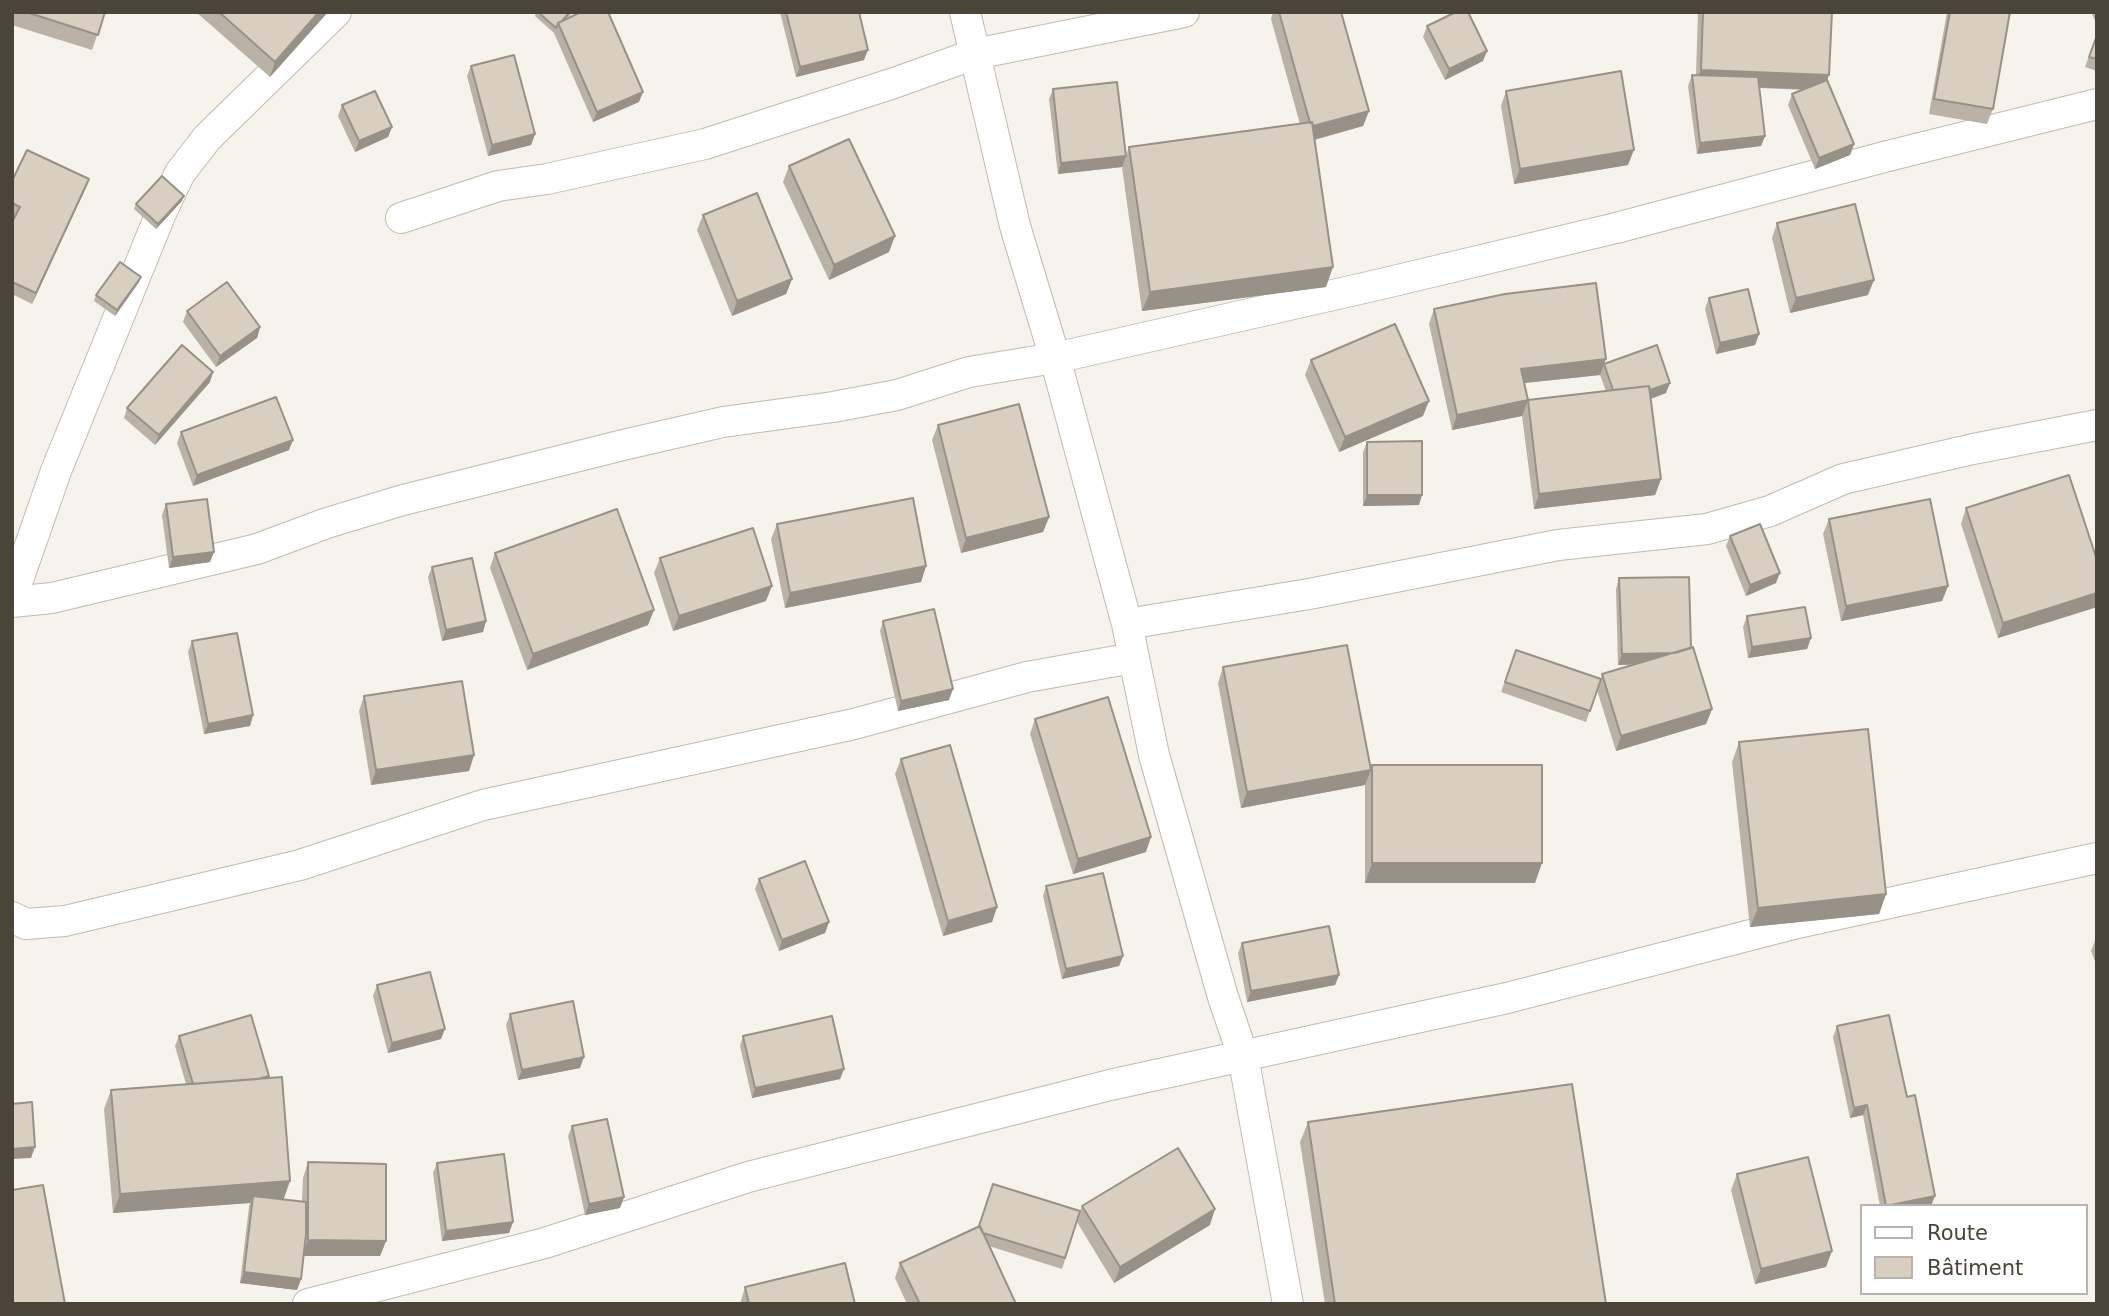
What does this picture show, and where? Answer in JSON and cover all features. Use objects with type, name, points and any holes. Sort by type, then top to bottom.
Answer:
[{"type":"street","points":[[12,597],[56,471],[161,213],[180,173],[207,138],[336,12]]},
{"type":"street","points":[[965,12],[1015,226],[1055,358],[1126,624],[1154,755],[1223,997],[1243,1056],[1288,1304]]},
{"type":"street","points":[[401,218],[498,187],[547,179],[705,144],[975,54],[1184,12]]},
{"type":"street","points":[[12,602],[52,598],[257,549],[327,523],[403,500],[623,445],[723,422],[897,395],[969,372],[1055,358],[1616,228],[2097,104]]},
{"type":"street","points":[[1126,624],[1309,594],[1558,545],[1707,529],[1770,511],[1843,480],[1973,449],[2097,425]]},
{"type":"street","points":[[12,917],[26,923],[65,921],[300,865],[482,805],[854,724],[1027,677],[1133,658]]},
{"type":"street","points":[[308,1304],[545,1243],[748,1177],[1110,1085],[1507,998],[1797,923],[2097,858]]},
{"type":"building","points":[[26,12],[105,12],[98,35]]},
{"type":"building","points":[[219,12],[319,12],[275,62]]},
{"type":"building","points":[[538,12],[570,12],[556,28]]},
{"type":"building","points":[[581,12],[608,12],[643,92],[597,112],[558,23]]},
{"type":"building","points":[[786,12],[859,12],[868,50],[800,67]]},
{"type":"building","points":[[1279,12],[1341,12],[1369,111],[1313,126],[1312,122],[1310,123]]},
{"type":"building","points":[[1456,12],[1468,12],[1487,51],[1449,69],[1427,26]]},
{"type":"building","points":[[1703,12],[1832,12],[1829,75],[1701,70]]},
{"type":"building","points":[[1950,12],[2010,12],[1993,109],[1934,99]]},
{"type":"building","points":[[2097,35],[2097,59],[2089,57]]},
{"type":"building","points":[[514,55],[535,134],[492,145],[471,66]]},
{"type":"building","points":[[1621,71],[1634,150],[1520,169],[1506,91]]},
{"type":"building","points":[[1692,75],[1758,77],[1765,136],[1700,143]]},
{"type":"building","points":[[1827,80],[1854,144],[1819,158],[1792,94]]},
{"type":"building","points":[[1117,82],[1126,156],[1061,163],[1053,89]]},
{"type":"building","points":[[375,91],[392,127],[359,141],[342,105]]},
{"type":"building","points":[[1312,122],[1333,267],[1150,292],[1129,147]]},
{"type":"building","points":[[849,139],[895,236],[834,265],[789,166]]},
{"type":"building","points":[[27,150],[89,179],[36,293],[12,282],[12,222],[20,207],[12,203],[12,181]]},
{"type":"building","points":[[162,176],[184,196],[158,224],[136,204]]},
{"type":"building","points":[[757,193],[792,279],[737,301],[703,215]]},
{"type":"building","points":[[1855,204],[1874,280],[1796,298],[1777,223]]},
{"type":"building","points":[[120,262],[141,277],[117,310],[96,295]]},
{"type":"building","points":[[227,282],[260,327],[220,356],[187,311]]},
{"type":"building","points":[[1596,283],[1606,359],[1521,369],[1528,400],[1457,415],[1434,309],[1505,294]]},
{"type":"building","points":[[1748,289],[1759,334],[1720,343],[1709,298]]},
{"type":"building","points":[[1395,324],[1429,401],[1345,437],[1311,360]]},
{"type":"building","points":[[182,345],[213,372],[159,435],[127,408]]},
{"type":"building","points":[[1657,345],[1670,383],[1650,390],[1649,386],[1613,390],[1604,364]]},
{"type":"building","points":[[1649,386],[1661,479],[1539,494],[1528,400]]},
{"type":"building","points":[[276,397],[293,440],[197,475],[181,432]]},
{"type":"building","points":[[1019,404],[1049,517],[966,538],[938,425]]},
{"type":"building","points":[[1422,441],[1422,495],[1367,495],[1367,442]]},
{"type":"building","points":[[2069,475],[2097,560],[2097,593],[2003,623],[1966,508]]},
{"type":"building","points":[[913,498],[926,566],[790,593],[777,524]]},
{"type":"building","points":[[207,499],[214,552],[173,557],[166,504]]},
{"type":"building","points":[[1930,499],[1948,586],[1846,606],[1829,519]]},
{"type":"building","points":[[617,509],[654,610],[533,654],[495,553]]},
{"type":"building","points":[[1760,524],[1780,573],[1750,585],[1730,536]]},
{"type":"building","points":[[753,528],[772,586],[679,616],[660,558]]},
{"type":"building","points":[[472,558],[486,621],[446,630],[432,567]]},
{"type":"building","points":[[1689,577],[1691,648],[1675,653],[1622,654],[1619,578]]},
{"type":"building","points":[[1805,607],[1811,638],[1752,647],[1747,616]]},
{"type":"building","points":[[934,609],[953,689],[901,701],[883,621]]},
{"type":"building","points":[[237,633],[253,715],[208,724],[192,641]]},
{"type":"building","points":[[1347,645],[1371,770],[1247,792],[1223,667]]},
{"type":"building","points":[[1693,647],[1712,709],[1621,736],[1602,674]]},
{"type":"building","points":[[1516,650],[1601,679],[1590,711],[1505,682]]},
{"type":"building","points":[[462,681],[474,755],[376,770],[364,696]]},
{"type":"building","points":[[1108,697],[1151,837],[1078,859],[1035,719]]},
{"type":"building","points":[[1868,729],[1886,894],[1758,908],[1739,742]]},
{"type":"building","points":[[950,745],[997,907],[948,921],[901,759]]},
{"type":"building","points":[[1372,765],[1542,765],[1542,863],[1372,863]]},
{"type":"building","points":[[805,861],[829,922],[782,940],[759,879]]},
{"type":"building","points":[[1103,873],[1123,956],[1066,969],[1046,886]]},
{"type":"building","points":[[1329,926],[1339,975],[1251,991],[1242,943]]},
{"type":"building","points":[[430,972],[445,1029],[392,1043],[377,985]]},
{"type":"building","points":[[573,1001],[584,1057],[522,1070],[510,1014]]},
{"type":"building","points":[[251,1015],[269,1076],[193,1084],[179,1036]]},
{"type":"building","points":[[1889,1015],[1907,1097],[1915,1095],[1935,1196],[1886,1204],[1867,1105],[1854,1108],[1837,1026]]},
{"type":"building","points":[[832,1016],[844,1069],[755,1088],[743,1036]]},
{"type":"building","points":[[282,1077],[290,1181],[120,1194],[111,1090]]},
{"type":"building","points":[[1572,1084],[1606,1304],[1335,1304],[1308,1122]]},
{"type":"building","points":[[32,1102],[35,1147],[12,1149],[12,1104]]},
{"type":"building","points":[[607,1119],[624,1197],[589,1204],[572,1126]]},
{"type":"building","points":[[1178,1148],[1215,1209],[1120,1267],[1082,1206]]},
{"type":"building","points":[[504,1154],[513,1222],[446,1231],[437,1163]]},
{"type":"building","points":[[1808,1157],[1832,1251],[1761,1269],[1737,1174]]},
{"type":"building","points":[[308,1162],[386,1164],[386,1241],[308,1240]]},
{"type":"building","points":[[993,1184],[1080,1211],[1065,1258],[983,1233],[979,1226]]},
{"type":"building","points":[[43,1185],[65,1304],[12,1304],[12,1190]]},
{"type":"building","points":[[253,1196],[306,1202],[301,1279],[244,1272]]},
{"type":"building","points":[[980,1226],[1016,1304],[920,1304],[900,1263]]},
{"type":"building","points":[[845,1263],[855,1304],[749,1304],[745,1287]]}]
